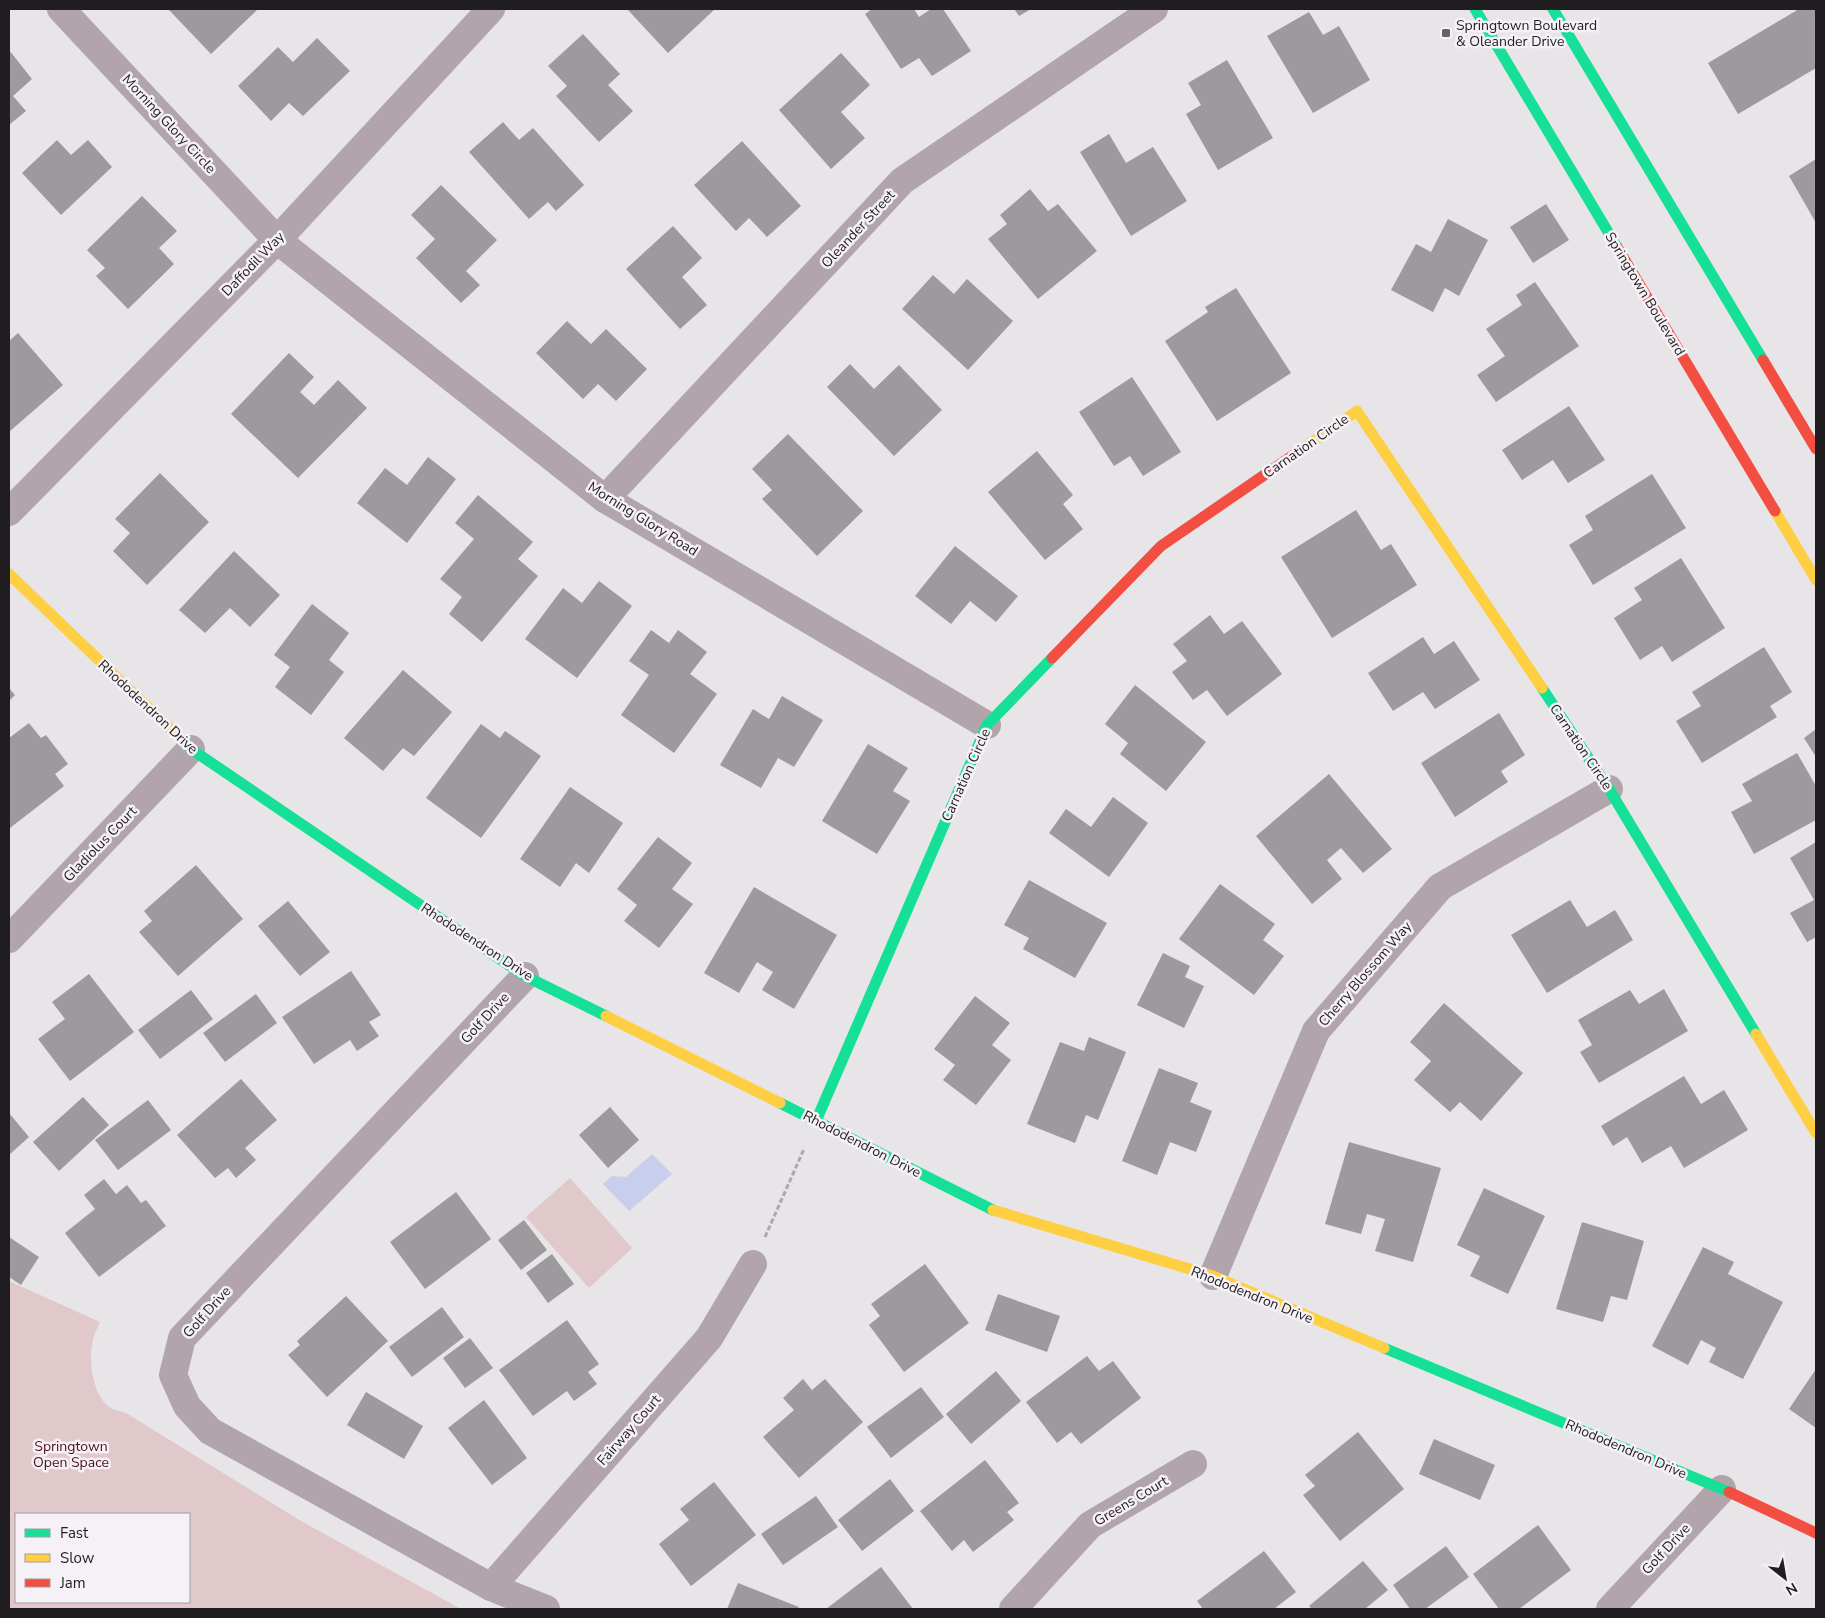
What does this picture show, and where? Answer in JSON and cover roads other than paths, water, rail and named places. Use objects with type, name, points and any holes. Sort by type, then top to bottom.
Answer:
[{"type":"street","name":"Morning Glory Circle","points":[[61,9],[277,240]]},
{"type":"street","name":"Daffodil Way","points":[[9,512],[277,240],[491,9]]},
{"type":"street","name":"Oleander Street","points":[[605,500],[902,181],[1154,9]]},
{"type":"street","name":"Springtown Boulevard","points":[[1475,9],[1816,580]]},
{"type":"street","points":[[1553,9],[1816,449]]},
{"type":"street","name":"Morning Glory Road","points":[[277,240],[605,500],[987,725]]},
{"type":"street","name":"Carnation Circle","points":[[816,1121],[987,725],[1161,546],[1356,411],[1609,789],[1816,1133]]},
{"type":"street","name":"Rhododendron Drive","points":[[9,574],[191,749],[525,976],[999,1213],[1213,1276],[1722,1489],[1816,1533]]},
{"type":"street","name":"Gladiolus Court","points":[[9,939],[191,749]]},
{"type":"street","name":"Cherry Blossom Way","points":[[1213,1276],[1316,1031],[1440,887],[1609,789]]},
{"type":"street","name":"Golf Drive","points":[[525,976],[182,1338],[173,1375],[187,1406],[210,1431],[491,1587],[546,1609]]},
{"type":"street","name":"Fairway Court","points":[[491,1587],[709,1338],[753,1264]]},
{"type":"street","name":"Greens Court","points":[[1013,1609],[1090,1526],[1193,1464]]},
{"type":"street","name":"Golf Drive","points":[[1610,1609],[1722,1489]]},
{"type":"water","points":[[652,1154],[672,1174],[629,1211],[603,1184],[612,1176],[626,1177]]},
{"type":"place","name":"Springtown Boulevard & Oleander Drive","points":[[1446,33]]},
{"type":"park label","name":"Springtown Open Space","points":[[71,1454]]}]
